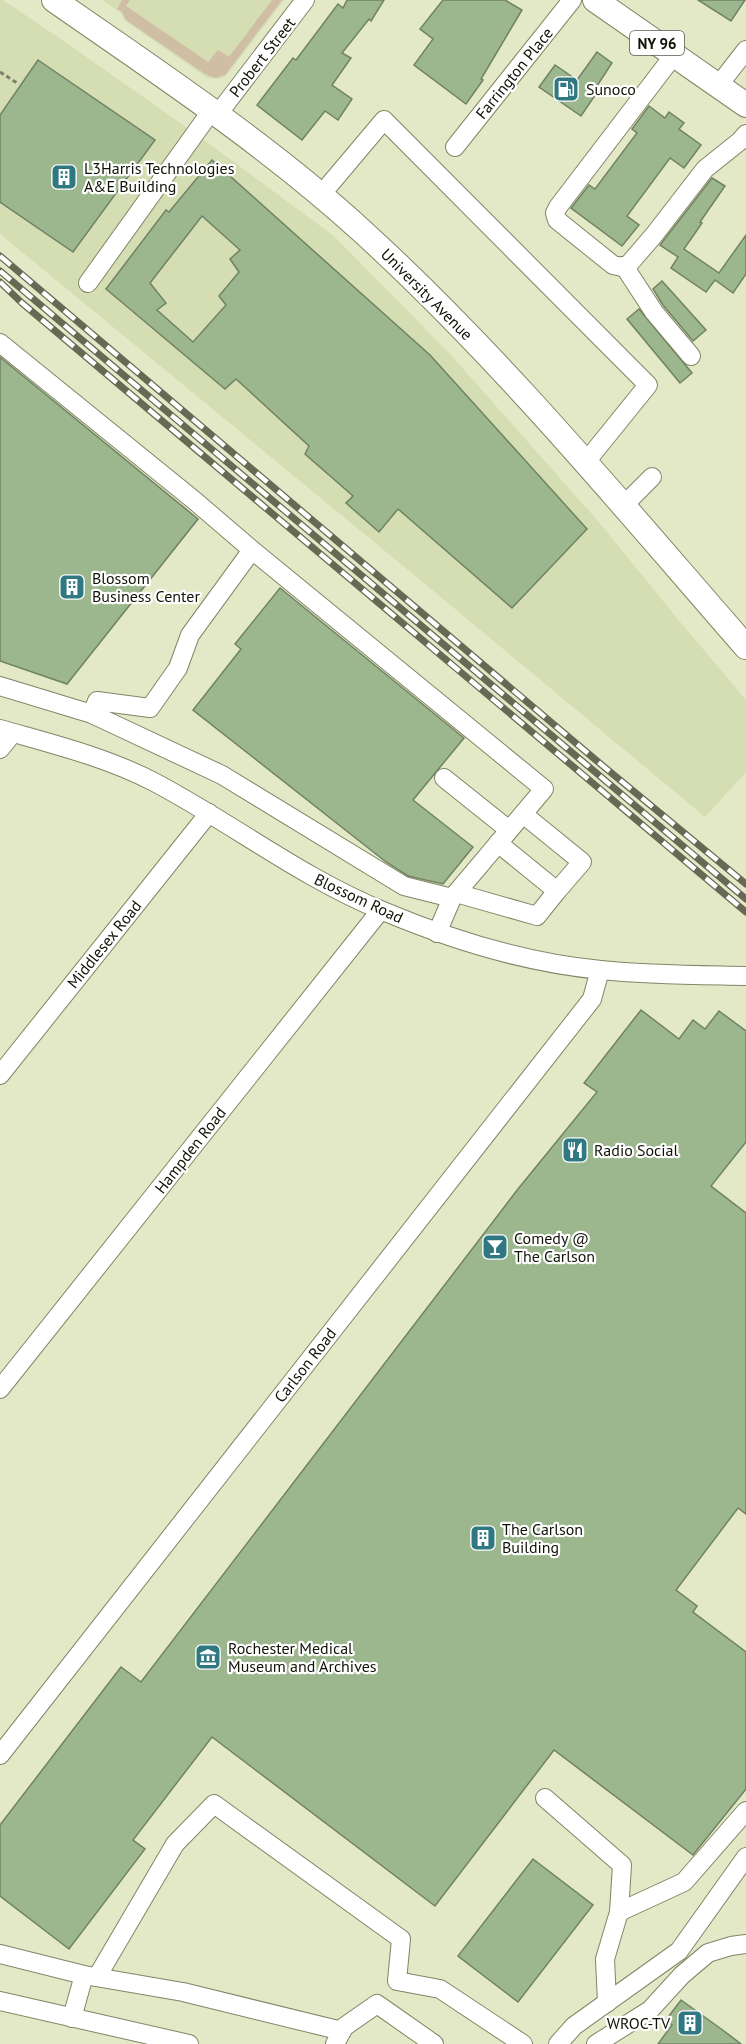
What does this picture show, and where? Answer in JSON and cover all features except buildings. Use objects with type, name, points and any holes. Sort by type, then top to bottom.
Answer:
[{"type":"main road","name":"University Avenue","points":[[54,0],[215,112],[320,196],[412,278],[489,355],[746,647]]},
{"type":"main road","name":"NY 96","points":[[595,0],[746,105]]},
{"type":"street","name":"Probert Street","points":[[88,283],[215,112],[305,0]]},
{"type":"street","name":"Farrington Place","points":[[455,147],[572,0]]},
{"type":"street","points":[[718,86],[746,50]]},
{"type":"street","points":[[674,55],[555,213],[557,220],[614,265],[629,264],[705,169],[746,134]]},
{"type":"street","points":[[320,196],[384,120],[648,385],[585,463]]},
{"type":"street","points":[[624,266],[654,312],[691,356]]},
{"type":"street","points":[[0,343],[544,789],[454,895],[437,933]]},
{"type":"street","points":[[623,506],[652,477]]},
{"type":"street","points":[[92,714],[97,701],[150,708],[178,668],[190,635],[252,550]]},
{"type":"street","points":[[0,686],[92,714],[222,775],[404,886],[454,895],[537,916],[582,862],[522,814]]},
{"type":"street","points":[[0,749],[6,731]]},
{"type":"street","name":"Blossom Road","points":[[6,731],[92,756],[152,782],[209,813],[312,876],[380,910],[437,933],[507,952],[600,970],[675,975],[746,976]]},
{"type":"street","points":[[444,778],[556,891]]},
{"type":"street","name":"Middlesex Road","points":[[0,1076],[209,813]]},
{"type":"street","name":"Hampden Road","points":[[0,1389],[380,910]]},
{"type":"street","name":"Carlson Road","points":[[0,1755],[592,999],[600,970]]},
{"type":"street","points":[[545,1798],[622,1865],[619,1912],[604,1959],[607,2003]]},
{"type":"street","points":[[0,1954],[91,1976],[183,1992],[338,2038],[344,2026],[377,2004],[397,1981],[401,1939],[214,1804],[175,1844],[91,1976],[72,2018]]},
{"type":"street","points":[[619,1912],[684,1882],[746,1811]]},
{"type":"street","points":[[558,2044],[574,2026],[679,1951],[746,1857]]},
{"type":"street","points":[[587,2018],[599,2042],[650,2010],[682,1975],[708,1953],[746,1944]]},
{"type":"street","points":[[397,1981],[440,1989],[523,2044]]},
{"type":"street","points":[[637,1982],[657,2002]]},
{"type":"street","points":[[0,2001],[189,2044]]},
{"type":"street","points":[[377,2004],[434,2044]]},
{"type":"path","points":[[0,72],[16,83]]},
{"type":"shaded area","points":[[0,0],[71,46],[200,137],[334,236],[450,354],[598,521],[746,700],[746,772],[705,817],[0,234]]},
{"type":"shaded area","points":[[102,0],[284,0],[226,76],[219,79],[207,78],[124,20],[121,13]]},
{"type":"shaded area","points":[[122,0],[130,0],[126,6],[208,62],[218,50],[229,57],[272,0],[282,0],[225,75],[215,78],[205,74],[126,20],[122,12],[117,9]]},
{"type":"railway","points":[[0,256],[597,761],[746,884]]},
{"type":"railway","points":[[0,271],[746,899]]},
{"type":"railway","points":[[0,282],[22,303],[746,912]]},
{"type":"place","name":"Sunoco","points":[[566,89]]},
{"type":"place","name":"L3Harris Technologies A&E Building","points":[[64,177]]},
{"type":"place","name":"Blossom Business Center","points":[[72,587]]},
{"type":"place","name":"Radio Social","points":[[575,1150]]},
{"type":"place","name":"Comedy @ The Carlson","points":[[495,1247]]},
{"type":"place","name":"The Carlson Building","points":[[483,1538]]},
{"type":"place","name":"Rochester Medical Museum and Archives","points":[[208,1657]]},
{"type":"place","name":"WROC-TV","points":[[690,2023]]}]
